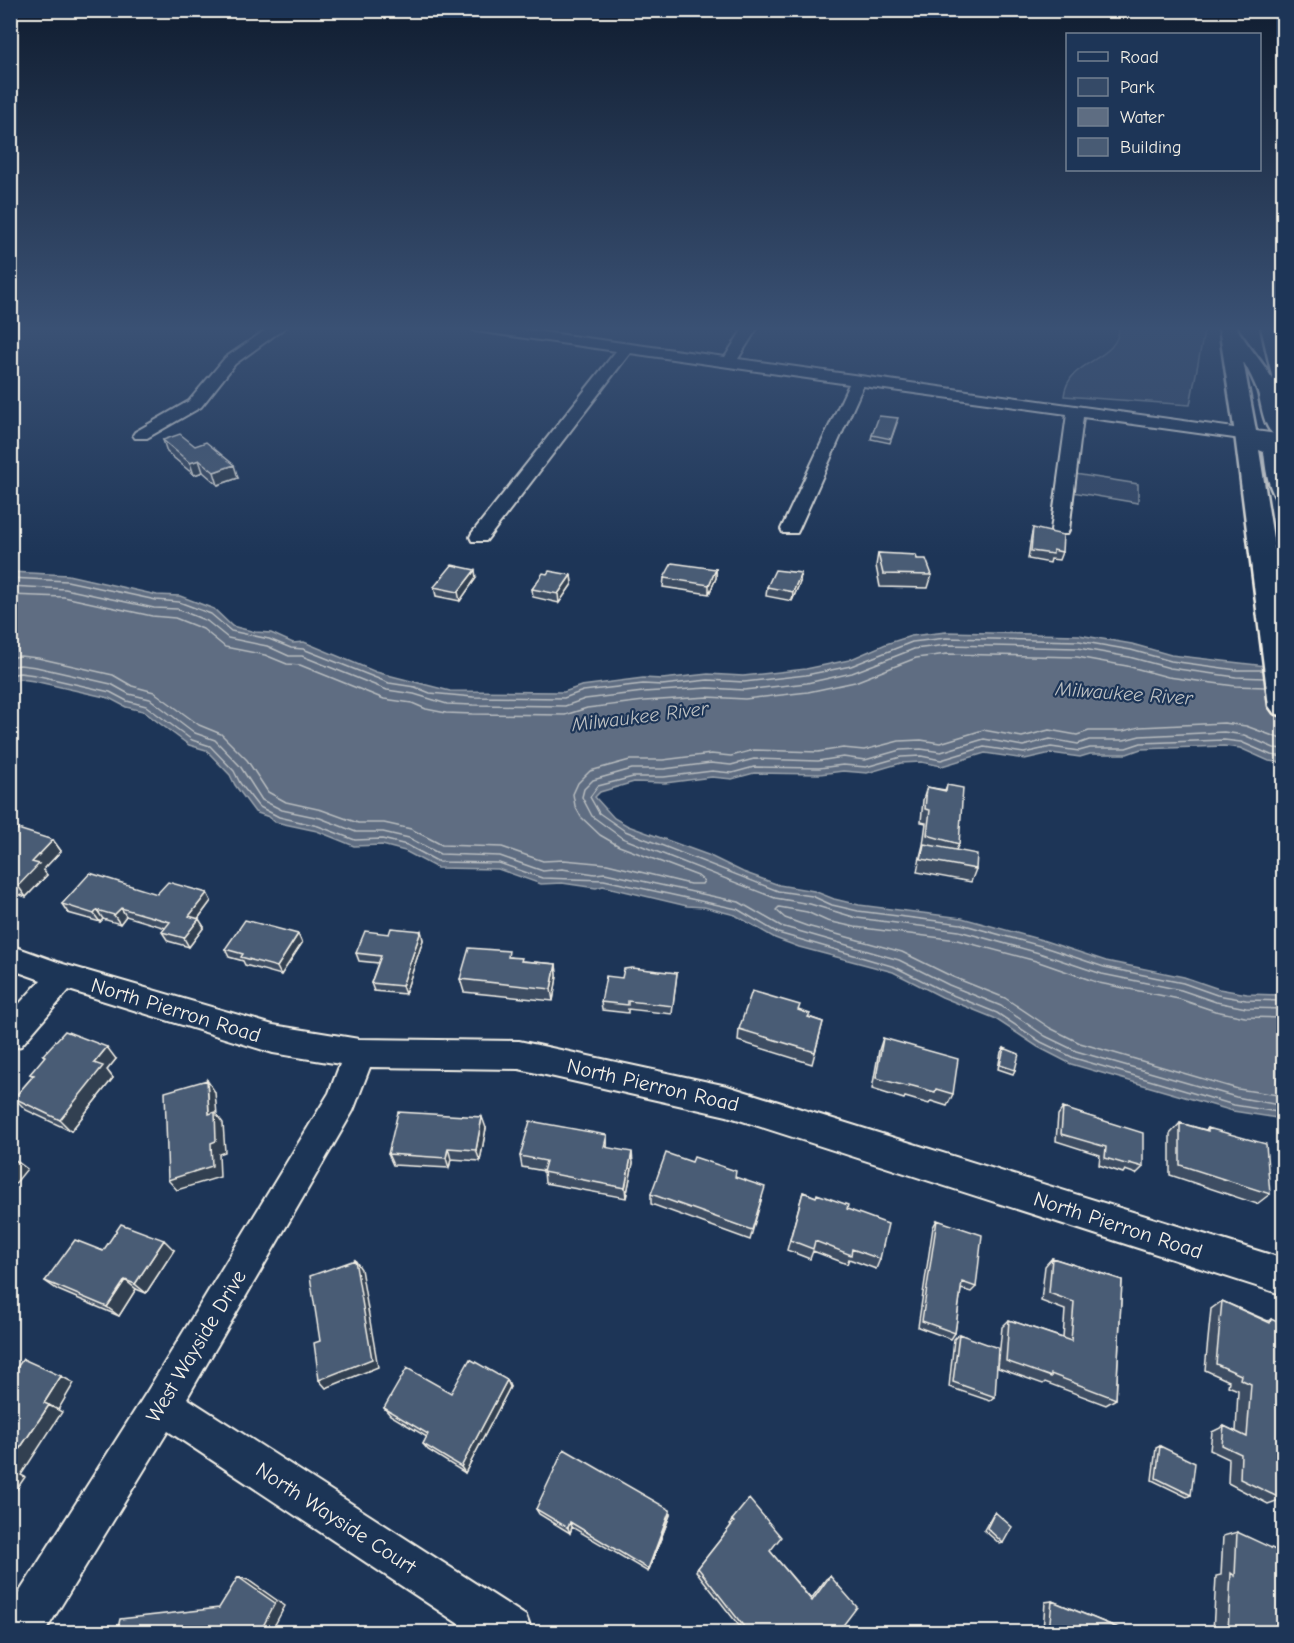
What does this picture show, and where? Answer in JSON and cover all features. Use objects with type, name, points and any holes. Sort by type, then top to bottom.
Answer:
[{"type":"main road","points":[[1241,404],[1284,706]]},
{"type":"main road","points":[[1271,404],[1275,424],[1284,434]]},
{"type":"main road","points":[[1246,434],[1269,444],[1274,449],[1279,480],[1284,493]]},
{"type":"street","points":[[141,435],[195,404]]},
{"type":"street","points":[[479,537],[583,404]]},
{"type":"street","points":[[790,529],[847,404]]},
{"type":"street","points":[[1030,404],[1284,440]]},
{"type":"street","points":[[1060,530],[1076,410]]},
{"type":"street","name":"North Pierron Road","points":[[10,957],[63,976],[273,1039],[359,1053],[519,1055],[727,1101],[1284,1277]]},
{"type":"street","points":[[10,1036],[63,976]]},
{"type":"street","name":"West Wayside Drive","points":[[20,1632],[162,1404],[342,1100],[359,1053]]},
{"type":"street","name":"North Wayside Court","points":[[162,1404],[510,1632]]},
{"type":"green space","points":[[1075,474],[1138,484],[1138,503],[1072,492]]},
{"type":"water","name":"Milwaukee River","points":[[11,572],[68,575],[157,595],[180,596],[214,609],[232,626],[255,632],[271,633],[293,643],[304,642],[376,672],[450,691],[564,692],[581,686],[643,678],[662,679],[708,674],[743,676],[806,669],[849,660],[911,636],[946,632],[1079,635],[1132,644],[1171,655],[1283,668],[1283,763],[1269,761],[1240,748],[1224,746],[1141,749],[1127,754],[1090,754],[1080,757],[1051,753],[1025,759],[985,753],[942,766],[921,762],[901,763],[867,773],[843,771],[820,774],[754,773],[732,779],[712,777],[665,783],[634,782],[600,792],[595,797],[614,818],[628,826],[708,855],[743,872],[779,885],[814,891],[859,905],[962,918],[1042,940],[1106,961],[1184,977],[1219,989],[1247,994],[1283,995],[1283,1119],[1233,1111],[1071,1064],[1038,1047],[994,1018],[942,997],[893,972],[799,947],[775,938],[735,915],[603,886],[596,888],[562,883],[541,884],[498,869],[437,868],[405,851],[382,845],[354,846],[317,831],[275,822],[255,812],[230,775],[206,750],[189,745],[143,711],[126,707],[109,698],[34,681],[20,679],[11,681]]},
{"type":"building","points":[[879,416],[898,418],[891,439],[872,435]]},
{"type":"building","points":[[180,434],[195,446],[206,442],[234,465],[214,472],[199,460],[190,463],[163,440]]},
{"type":"building","points":[[1033,528],[1063,535],[1062,552],[1053,550],[1053,554],[1031,551]]},
{"type":"building","points":[[878,553],[916,555],[917,559],[926,559],[932,575],[883,574]]},
{"type":"building","points":[[672,563],[716,569],[709,585],[664,578]]},
{"type":"building","points":[[452,565],[475,570],[458,592],[434,587]]},
{"type":"building","points":[[775,570],[801,573],[793,592],[767,587]]},
{"type":"building","points":[[549,571],[571,575],[558,594],[532,589],[543,573],[547,574]]},
{"type":"building","points":[[947,785],[963,788],[959,844],[927,835],[930,810],[925,809],[927,787],[946,791]]},
{"type":"building","points":[[18,829],[53,840],[32,862],[39,864],[18,886],[10,884],[10,830]]},
{"type":"building","points":[[924,844],[977,854],[976,869],[921,859]]},
{"type":"building","points":[[90,873],[157,894],[168,882],[207,893],[189,916],[199,919],[184,938],[162,932],[170,922],[121,908],[114,915],[97,910],[94,914],[62,904]]},
{"type":"building","points":[[245,920],[298,934],[277,967],[241,957],[243,954],[225,949]]},
{"type":"building","points":[[391,928],[421,931],[402,986],[371,983],[381,956],[356,953],[365,931],[389,934]]},
{"type":"building","points":[[469,948],[509,951],[508,957],[522,958],[521,961],[556,964],[551,989],[460,979]]},
{"type":"building","points":[[624,969],[677,973],[673,1006],[628,1001],[628,1005],[601,1002],[606,976],[622,978]]},
{"type":"building","points":[[752,991],[800,1005],[798,1010],[810,1014],[808,1017],[823,1022],[815,1052],[739,1029]]},
{"type":"building","points":[[65,1031],[107,1047],[94,1063],[103,1066],[60,1120],[14,1098],[34,1075],[30,1074],[45,1056],[43,1055]]},
{"type":"building","points":[[883,1038],[958,1059],[953,1094],[936,1089],[935,1092],[909,1085],[909,1087],[876,1078]]},
{"type":"building","points":[[1004,1048],[1019,1054],[1015,1070],[1000,1065]]},
{"type":"building","points":[[207,1080],[209,1114],[215,1112],[216,1141],[211,1143],[212,1166],[168,1180],[165,1092]]},
{"type":"building","points":[[1063,1108],[1143,1133],[1143,1167],[1105,1158],[1106,1147],[1061,1134]]},
{"type":"building","points":[[398,1112],[482,1117],[476,1150],[448,1148],[446,1158],[388,1154]]},
{"type":"building","points":[[530,1121],[607,1135],[604,1147],[632,1152],[625,1188],[543,1172],[546,1161],[520,1156]]},
{"type":"building","points":[[1180,1123],[1266,1144],[1270,1194],[1180,1165]]},
{"type":"building","points":[[666,1153],[692,1162],[694,1157],[736,1171],[735,1177],[765,1187],[752,1230],[651,1194]]},
{"type":"building","points":[[803,1192],[816,1197],[817,1194],[848,1205],[847,1209],[888,1224],[880,1259],[852,1249],[851,1255],[815,1241],[813,1249],[790,1240]]},
{"type":"building","points":[[937,1220],[982,1235],[976,1287],[962,1282],[955,1333],[922,1321]]},
{"type":"building","points":[[121,1224],[164,1240],[135,1284],[125,1280],[107,1307],[45,1281],[75,1240],[103,1251]]},
{"type":"building","points":[[1052,1258],[1122,1280],[1116,1399],[1051,1374],[1051,1377],[1006,1361],[1009,1320],[1071,1341],[1074,1302],[1049,1293]]},
{"type":"building","points":[[355,1260],[372,1359],[319,1380],[314,1343],[320,1341],[310,1276]]},
{"type":"building","points":[[1222,1301],[1270,1323],[1271,1319],[1284,1325],[1284,1401],[1280,1452],[1283,1454],[1282,1499],[1240,1479],[1241,1454],[1222,1445],[1224,1426],[1247,1437],[1251,1384],[1240,1379],[1241,1375],[1216,1364]]},
{"type":"building","points":[[959,1334],[998,1348],[995,1397],[953,1382]]},
{"type":"building","points":[[23,1359],[61,1376],[44,1403],[49,1405],[10,1463],[10,1377]]},
{"type":"building","points":[[470,1359],[507,1380],[461,1467],[423,1444],[428,1434],[384,1408],[407,1368],[451,1393]]},
{"type":"building","points":[[1160,1446],[1195,1463],[1191,1495],[1156,1478]]},
{"type":"building","points":[[564,1449],[670,1510],[648,1569],[570,1522],[568,1528],[536,1509]]},
{"type":"building","points":[[749,1499],[781,1537],[770,1551],[812,1601],[830,1576],[857,1607],[838,1632],[748,1632],[698,1568]]},
{"type":"building","points":[[995,1512],[1012,1527],[1003,1543],[987,1528]]},
{"type":"building","points":[[1237,1532],[1280,1552],[1279,1598],[1284,1600],[1284,1632],[1228,1632],[1231,1573],[1235,1576]]},
{"type":"building","points":[[238,1577],[275,1603],[260,1632],[117,1632],[120,1619],[219,1608]]},
{"type":"building","points":[[1052,1601],[1128,1632],[1049,1632]]}]
